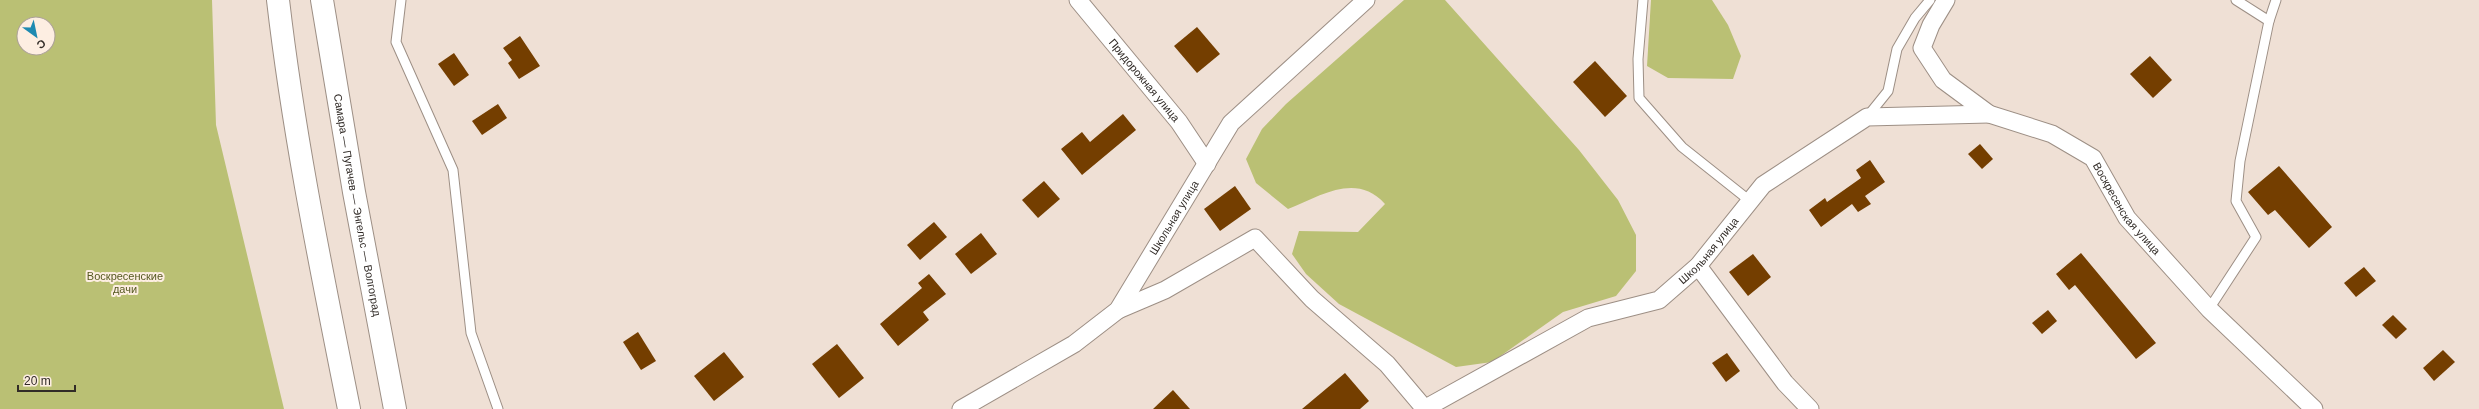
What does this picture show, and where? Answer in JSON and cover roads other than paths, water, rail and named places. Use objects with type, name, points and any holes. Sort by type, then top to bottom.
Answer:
[{"type":"main road","points":[[278,0],[290,92],[320,267],[349,409]]},
{"type":"main road","name":"Самара — Пугачев — Энгельс — Волгоград","points":[[322,0],[354,192],[395,409]]},
{"type":"street","name":"Придорожная улица","points":[[1078,0],[1179,122],[1207,164]]},
{"type":"street","name":"Школьная улица","points":[[961,409],[1074,344],[1118,310],[1231,122],[1366,0]]},
{"type":"street","name":"Воскресенская улица","points":[[1946,0],[1931,25],[1922,48],[1942,80],[1989,114],[2052,134],[2093,158],[2127,218],[2209,309],[2314,409]]},
{"type":"street","points":[[1867,117],[1989,114]]},
{"type":"street","name":"Школьная улица","points":[[1425,409],[1588,318],[1659,300],[1698,266],[1763,184],[1867,117]]},
{"type":"street","points":[[1118,310],[1165,290],[1255,238],[1312,299],[1387,364],[1425,409]]},
{"type":"street","points":[[1698,266],[1785,383],[1810,409]]},
{"type":"lane","points":[[401,0],[396,42],[453,170],[471,333],[498,409]]},
{"type":"lane","points":[[1643,0],[1638,59],[1639,98],[1682,147],[1750,201]]},
{"type":"lane","points":[[1867,117],[1888,91],[1896,49],[1915,18],[1930,0]]},
{"type":"lane","points":[[2236,0],[2269,21]]},
{"type":"lane","points":[[2209,309],[2256,237],[2236,202],[2240,161],[2269,21],[2276,0]]},
{"type":"park label","name":"Воскресенские дачи","points":[[125,282]]}]
